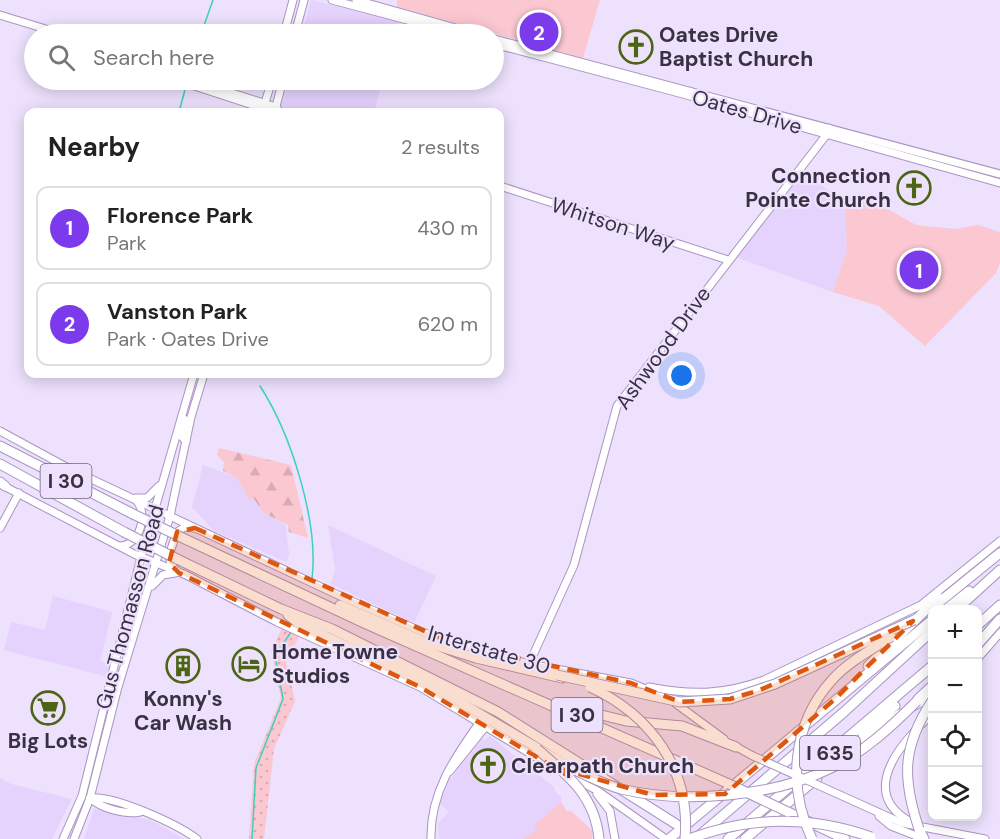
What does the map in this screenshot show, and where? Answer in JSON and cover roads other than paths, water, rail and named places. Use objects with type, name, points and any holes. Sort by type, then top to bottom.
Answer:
[{"type":"highway","name":"I 30","points":[[0,446],[133,514],[259,574],[424,650],[542,699],[845,839]]},
{"type":"highway","name":"I 30","points":[[0,464],[177,559],[281,609],[332,629],[498,712],[676,825],[704,839]]},
{"type":"highway","points":[[812,839],[804,823],[796,785],[796,763],[810,713],[831,681],[844,669],[917,619],[1000,553]]},
{"type":"highway","points":[[961,605],[1000,570]]},
{"type":"highway","points":[[259,574],[315,595],[424,642],[476,658],[680,702],[703,703],[730,699],[775,684],[917,619]]},
{"type":"highway","points":[[950,605],[966,592],[987,582]]},
{"type":"highway","points":[[835,699],[934,602],[938,595]]},
{"type":"highway","points":[[982,622],[1000,606]]},
{"type":"highway","points":[[281,609],[298,623],[402,671],[482,721],[591,778],[620,789],[653,795],[707,795],[770,788],[816,775],[856,753],[883,733],[928,691]]},
{"type":"highway","points":[[982,639],[1000,619]]},
{"type":"highway","points":[[670,838],[928,624]]},
{"type":"highway","name":"I 635","points":[[695,839],[844,712],[928,636]]},
{"type":"highway","name":"I 635","points":[[728,839],[928,670]]},
{"type":"highway","points":[[746,839],[834,764],[928,672]]},
{"type":"highway","points":[[557,675],[590,687],[630,710],[665,749],[682,790],[687,839],[727,827],[784,820],[824,824],[875,839]]},
{"type":"highway","points":[[542,699],[626,721],[682,726],[736,747]]},
{"type":"highway","points":[[834,764],[900,714],[928,699]]},
{"type":"highway","points":[[924,836],[910,804],[906,771],[912,739],[928,710]]},
{"type":"highway","points":[[537,749],[576,782],[585,793],[596,817],[599,839]]},
{"type":"main road","points":[[287,24],[293,0]]},
{"type":"main road","points":[[298,24],[304,0]]},
{"type":"main road","points":[[332,0],[434,24]]},
{"type":"main road","points":[[356,0],[432,24]]},
{"type":"main road","points":[[0,15],[29,24]]},
{"type":"main road","name":"Oates Drive","points":[[504,42],[828,131],[1000,183]]},
{"type":"main road","name":"Oates Drive","points":[[504,47],[1000,174]]},
{"type":"main road","points":[[216,90],[264,108],[269,90]]},
{"type":"main road","points":[[277,108],[281,90]]},
{"type":"main road","name":"Ashwood Drive","points":[[529,664],[574,565],[617,406],[828,131]]},
{"type":"main road","name":"Whitson Way","points":[[504,187],[728,260]]},
{"type":"main road","name":"Gus Thomasson Road","points":[[63,839],[82,796],[141,557],[193,378]]},
{"type":"main road","name":"Gus Thomasson Road","points":[[74,839],[90,798],[118,687],[170,516],[186,441],[203,378]]},
{"type":"main road","points":[[182,411],[185,416],[181,436],[186,441]]},
{"type":"main road","name":"Interstate 30","points":[[0,431],[52,460],[195,528],[434,637],[529,664],[631,683],[679,705],[736,747],[753,756],[902,823],[924,836],[960,833],[985,839]]},
{"type":"main road","points":[[135,499],[147,498],[163,482]]},
{"type":"main road","points":[[2,484],[118,546],[420,687],[482,721],[589,786],[658,833],[670,838]]},
{"type":"main road","points":[[0,528],[19,493]]},
{"type":"main road","points":[[118,546],[128,545],[135,539],[143,517],[142,508],[135,499]]},
{"type":"main road","points":[[178,573],[169,563],[177,532],[185,527],[195,528]]},
{"type":"main road","points":[[631,683],[702,694],[751,685],[873,629],[938,595],[1000,541]]},
{"type":"main road","points":[[148,594],[159,578],[178,573]]},
{"type":"main road","points":[[982,653],[1000,633]]},
{"type":"main road","points":[[924,836],[897,811],[888,795],[886,775],[894,756],[932,713]]},
{"type":"main road","points":[[431,839],[433,809],[447,774],[455,758],[482,721]]},
{"type":"main road","points":[[589,786],[610,811],[615,839]]},
{"type":"main road","points":[[90,798],[98,797],[127,805],[164,820],[197,839]]},
{"type":"waterway","points":[[205,24],[213,0]]},
{"type":"waterway","points":[[180,108],[185,90]]},
{"type":"waterway","points":[[260,386],[282,428],[300,479],[311,532],[312,579]]},
{"type":"waterway","points":[[252,839],[256,768],[283,699],[275,656],[291,632]]},
{"type":"place","name":"Vanston Park","points":[[539,32]]},
{"type":"place","name":"Oates Drive Baptist Church","points":[[636,47]]},
{"type":"place","name":"Connection Pointe Church","points":[[914,188]]},
{"type":"place","name":"Florence Park","points":[[919,270]]},
{"type":"place","name":"HomeTowne Studios","points":[[249,664]]},
{"type":"place","name":"Konny's Car Wash","points":[[183,666]]},
{"type":"place","name":"Big Lots","points":[[48,708]]},
{"type":"place","name":"Clearpath Church","points":[[488,766]]}]
